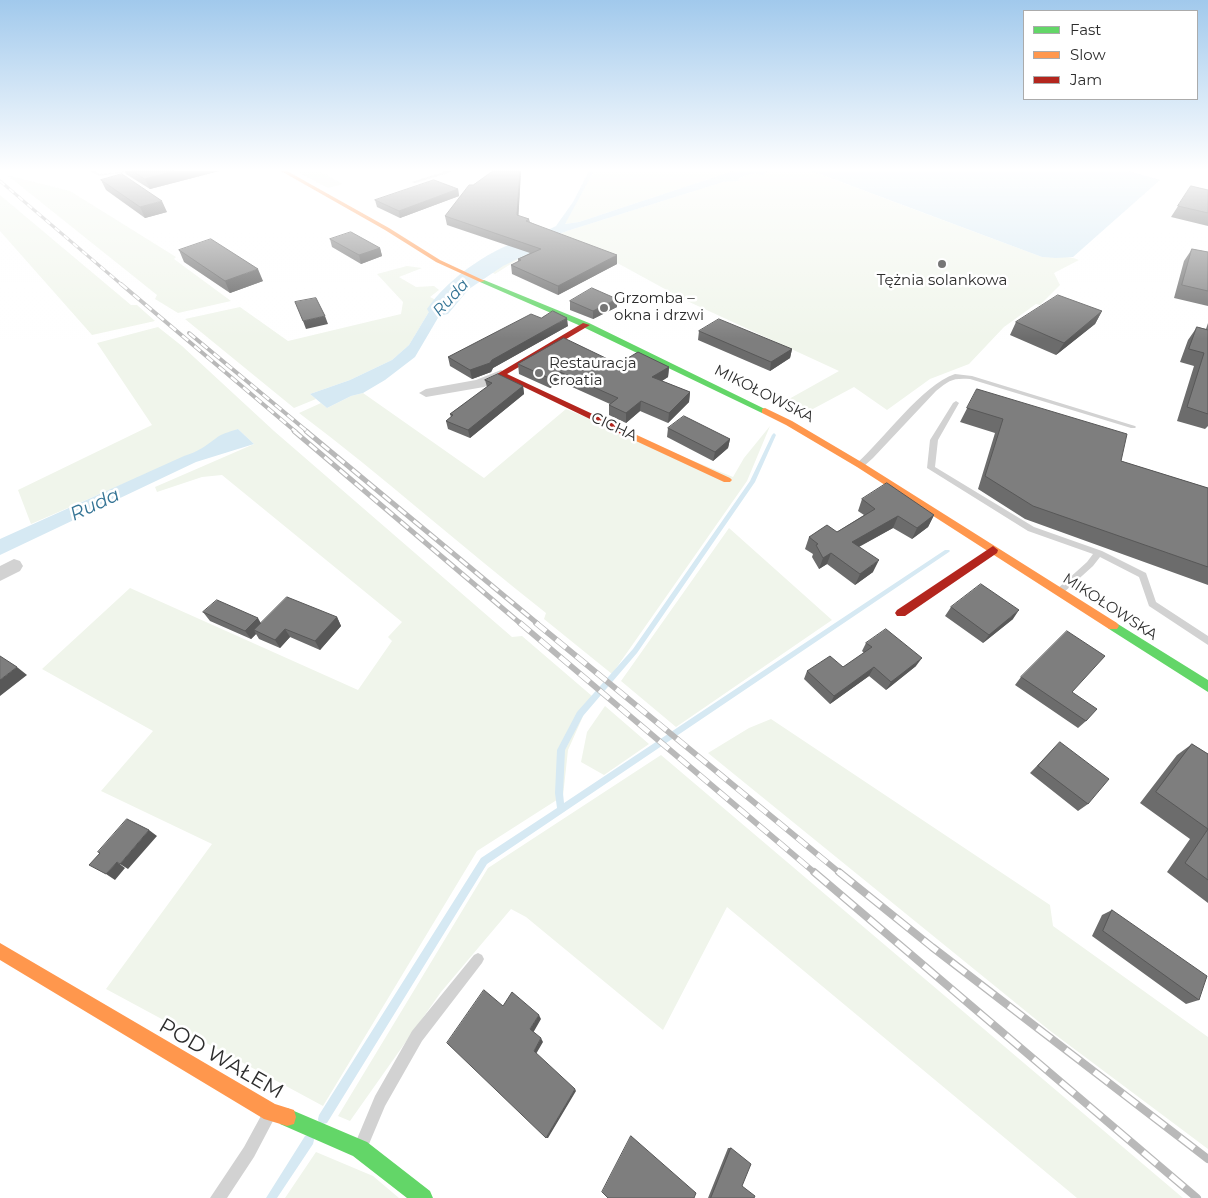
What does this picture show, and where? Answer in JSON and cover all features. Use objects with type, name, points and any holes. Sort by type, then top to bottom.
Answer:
[{"type":"main road","name":"MIKOŁOWSKA","points":[[382,227],[483,282],[586,325],[772,414],[860,465],[1208,687]]},
{"type":"main road","points":[[501,374],[586,325]]},
{"type":"main road","name":"CICHA","points":[[501,374],[727,480]]},
{"type":"main road","points":[[902,613],[993,550]]},
{"type":"main road","name":"POD WAŁEM","points":[[0,951],[271,1112],[298,1121],[360,1149],[423,1198]]},
{"type":"street","points":[[426,393],[479,384],[501,374]]},
{"type":"lane","points":[[860,465],[874,454],[937,385],[955,376],[970,377],[1133,427]]},
{"type":"lane","points":[[956,403],[934,440],[931,468],[1031,528],[1099,553],[1143,574],[1152,604],[1208,641]]},
{"type":"lane","points":[[1059,592],[1090,564],[1099,553]]},
{"type":"lane","points":[[360,1149],[380,1101],[417,1036],[478,958]]},
{"type":"lane","points":[[218,1198],[249,1152],[271,1112]]},
{"type":"shaded area","points":[[0,227],[38,227],[131,305],[137,305],[155,321],[92,335],[0,231]]},
{"type":"shaded area","points":[[72,227],[128,227],[176,257],[174,259],[231,301],[178,313],[155,299],[157,295]]},
{"type":"shaded area","points":[[580,227],[961,227],[1042,257],[1066,257],[1079,260],[1054,273],[1060,285],[1040,305],[1036,304],[1004,327],[969,364],[930,379],[887,410],[854,387],[811,410],[789,399],[839,371],[685,300],[568,236],[525,255],[495,274],[486,269],[544,240]]},
{"type":"shaded area","points":[[407,266],[422,268],[399,277],[416,287],[434,286],[439,290],[430,297],[436,300],[409,345],[392,360],[350,380],[310,394],[316,399],[294,408],[185,319],[240,307],[288,341],[401,314],[403,302],[377,274]]},
{"type":"shaded area","points":[[158,327],[182,346],[274,431],[512,637],[522,636],[592,696],[568,750],[563,796],[477,851],[323,1106],[106,989],[212,844],[101,791],[153,731],[42,669],[130,588],[358,690],[392,641],[388,637],[402,622],[222,475],[202,477],[157,492],[155,487],[254,444],[238,429],[194,453],[31,524],[18,490],[152,425],[97,343]]},
{"type":"shaded area","points":[[363,393],[484,478],[566,409],[733,477],[744,458],[770,426],[747,481],[612,674],[544,619],[546,613],[362,462],[299,413],[321,403],[327,408],[351,396]]},
{"type":"shaded area","points":[[729,528],[832,620],[676,727],[621,681]]},
{"type":"shaded area","points":[[605,706],[649,744],[604,775],[581,762],[587,732]]},
{"type":"shaded area","points":[[771,719],[1050,905],[1053,926],[1208,1037],[1208,1149],[1049,1030],[708,753],[749,728]]},
{"type":"shaded area","points":[[661,755],[1183,1198],[1077,1198],[727,907],[663,1030],[526,917],[511,909],[441,992],[350,1121],[338,1116],[488,868]]},
{"type":"shaded area","points":[[316,1152],[373,1176],[399,1198],[285,1198]]},
{"type":"water","points":[[554,227],[580,227],[544,240],[486,269],[478,265]]},
{"type":"water","points":[[962,227],[1107,227],[1073,257],[1042,257]]},
{"type":"water","points":[[462,277],[472,282],[459,291],[442,311],[415,357],[385,380],[363,393],[351,396],[327,408],[310,394],[350,380],[392,360],[409,345],[436,300]]},
{"type":"water","points":[[238,429],[254,444],[196,462],[0,555],[0,539],[194,452],[221,435]]},
{"type":"building","points":[[477,227],[542,227],[617,255],[558,286],[511,265],[521,260],[518,259],[541,249]]},
{"type":"building","points":[[351,232],[380,248],[359,255],[330,239]]},
{"type":"building","points":[[211,239],[258,269],[225,281],[179,250]]},
{"type":"building","points":[[1192,249],[1208,252],[1208,291],[1182,285]]},
{"type":"building","points":[[592,288],[617,299],[593,311],[570,301]]},
{"type":"building","points":[[1058,295],[1102,311],[1064,343],[1016,322]]},
{"type":"building","points":[[316,298],[325,316],[303,321],[295,302]]},
{"type":"building","points":[[553,311],[567,318],[492,360],[490,363],[470,370],[448,357],[531,314],[541,318]]},
{"type":"building","points":[[719,319],[792,349],[771,362],[699,331]]},
{"type":"building","points":[[1197,327],[1208,330],[1208,414],[1187,407],[1204,353],[1189,349]]},
{"type":"building","points":[[564,338],[618,364],[638,352],[669,367],[652,377],[690,392],[669,413],[641,401],[626,413],[609,405],[618,398],[560,372],[549,378],[518,364]]},
{"type":"building","points":[[498,374],[523,386],[468,430],[446,421],[453,415],[450,414],[492,383],[485,380]]},
{"type":"building","points":[[977,389],[1127,434],[1121,461],[1208,488],[1208,567],[1033,506],[985,476],[1003,419],[967,408]]},
{"type":"building","points":[[684,416],[730,439],[715,452],[668,428]]},
{"type":"building","points":[[887,483],[934,515],[917,528],[898,516],[852,542],[879,560],[860,574],[831,553],[823,558],[816,545],[818,544],[809,537],[827,525],[837,532],[875,509],[862,499]]},
{"type":"building","points":[[981,584],[1019,610],[989,635],[951,607]]},
{"type":"building","points":[[287,597],[337,617],[315,641],[285,629],[275,640],[254,630]]},
{"type":"building","points":[[217,600],[258,618],[245,631],[203,612]]},
{"type":"building","points":[[886,629],[922,658],[891,682],[874,667],[834,696],[807,671],[830,656],[843,667],[872,647],[866,643]]},
{"type":"building","points":[[1067,631],[1105,656],[1072,692],[1097,709],[1086,721],[1021,677]]},
{"type":"building","points":[[0,656],[17,667],[0,680]]},
{"type":"building","points":[[1060,742],[1109,779],[1088,804],[1038,766]]},
{"type":"building","points":[[1192,744],[1208,754],[1208,829],[1156,792]]},
{"type":"building","points":[[127,819],[149,830],[120,864],[117,862],[106,874],[89,865],[100,853],[98,852]]},
{"type":"building","points":[[1208,829],[1208,880],[1185,863]]},
{"type":"building","points":[[1112,910],[1207,976],[1199,1000],[1103,931]]},
{"type":"building","points":[[484,990],[503,1006],[512,992],[539,1015],[530,1029],[541,1038],[534,1051],[575,1089],[546,1138],[447,1043]]},
{"type":"building","points":[[631,1136],[696,1193],[694,1198],[608,1198],[602,1192]]},
{"type":"building","points":[[731,1148],[751,1164],[742,1186],[755,1196],[754,1198],[711,1198]]},
{"type":"waterway","name":"Ruda","points":[[439,309],[461,284],[495,261],[532,243]]},
{"type":"waterway","points":[[561,809],[559,793],[561,750],[580,714],[635,651],[753,481],[774,435]]},
{"type":"waterway","points":[[323,1119],[484,861],[947,551]]},
{"type":"waterway","points":[[271,1198],[309,1140]]},
{"type":"railway","points":[[54,227],[122,285]]},
{"type":"railway","points":[[121,284],[296,432]]},
{"type":"railway","points":[[189,333],[308,432]]},
{"type":"railway","points":[[294,431],[521,624]]},
{"type":"railway","points":[[306,431],[538,624]]},
{"type":"railway","points":[[520,623],[815,873]]},
{"type":"railway","points":[[536,623],[840,873]]},
{"type":"railway","points":[[814,872],[1197,1198]]},
{"type":"railway","points":[[839,872],[932,947],[1208,1159]]},
{"type":"traffic: fast","points":[[482,281],[586,325],[765,411]]},
{"type":"traffic: fast","points":[[1113,626],[1208,687]]},
{"type":"traffic: fast","points":[[287,1117],[360,1149],[423,1198]]},
{"type":"traffic: slow","points":[[383,227],[438,261],[482,281]]},
{"type":"traffic: slow","points":[[765,411],[860,465],[1113,626]]},
{"type":"traffic: slow","points":[[626,433],[727,480]]},
{"type":"traffic: slow","points":[[0,951],[271,1112],[287,1117]]},
{"type":"traffic: jam","points":[[586,325],[501,374],[626,433]]},
{"type":"traffic: jam","points":[[901,613],[993,550]]},
{"type":"place","name":"Tężnia solankowa","points":[[942,264]]},
{"type":"place","name":"Grzomba – okna i drzwi","points":[[604,308]]},
{"type":"place","name":"Restauracja Croatia","points":[[539,373]]}]
